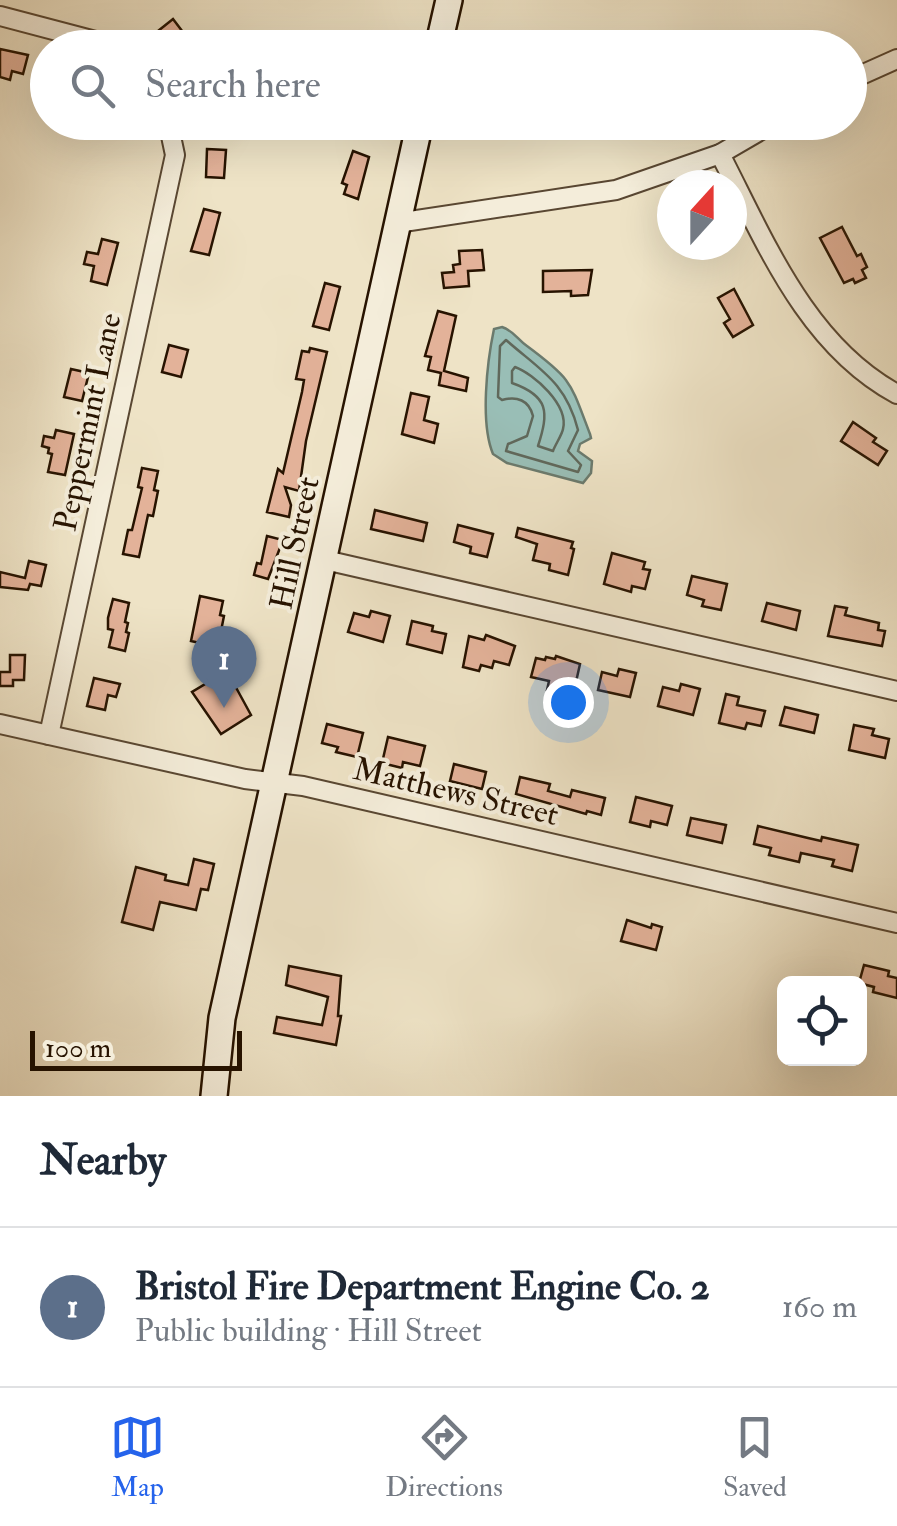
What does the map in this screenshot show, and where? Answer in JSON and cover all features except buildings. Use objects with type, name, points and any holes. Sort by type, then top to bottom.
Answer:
[{"type":"street","points":[[442,30],[449,0]]},
{"type":"street","points":[[0,16],[57,30]]},
{"type":"street","points":[[867,72],[897,59]]},
{"type":"street","name":"Peppermint Lane","points":[[49,735],[175,155],[172,140]]},
{"type":"street","name":"Hill Street","points":[[214,1096],[222,1018],[416,140]]},
{"type":"street","points":[[397,223],[592,195],[720,154],[744,140]]},
{"type":"street","points":[[720,154],[803,309],[840,352],[897,394]]},
{"type":"street","points":[[324,560],[897,691]]},
{"type":"street","name":"Matthews Street","points":[[0,724],[303,786],[897,923]]},
{"type":"water","points":[[502,327],[562,375],[573,392],[591,438],[580,444],[578,451],[592,461],[591,473],[583,483],[507,463],[493,454],[487,426],[487,375],[494,329]]},
{"type":"place","name":"Bristol Fire Department Engine Co. 2","points":[[224,708]]}]
